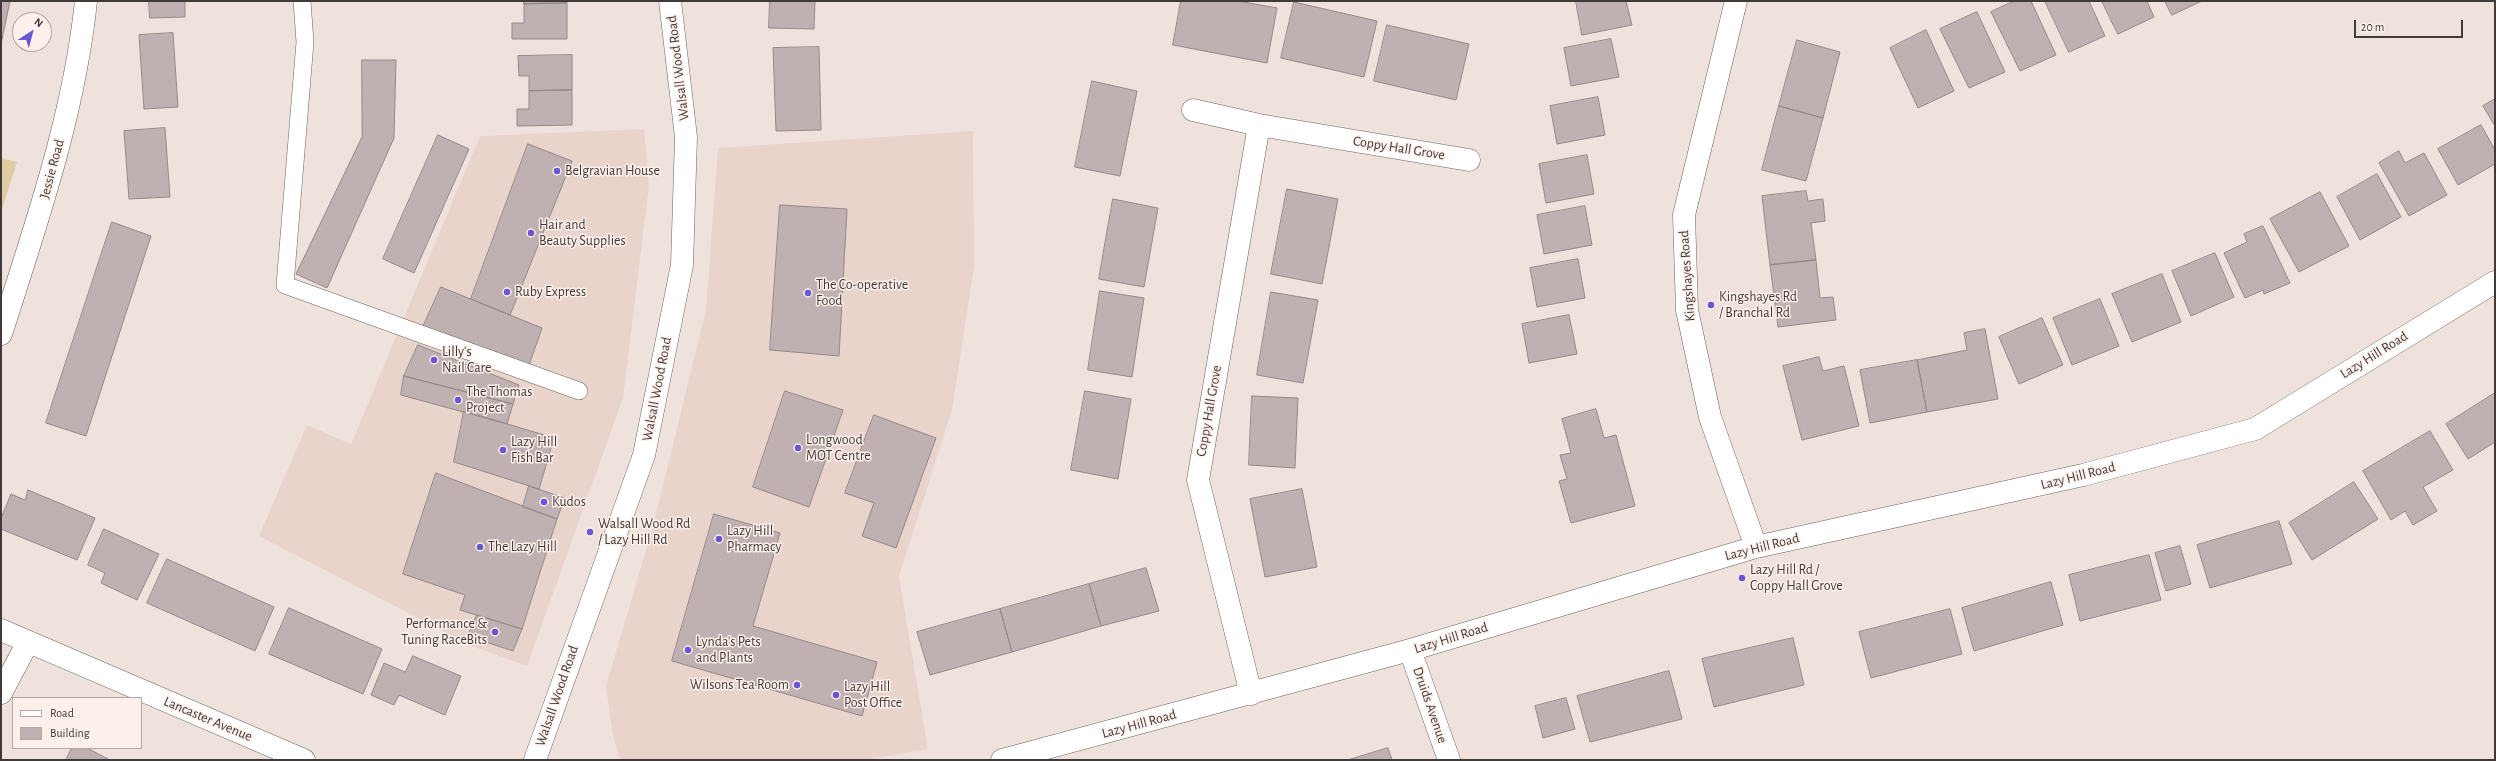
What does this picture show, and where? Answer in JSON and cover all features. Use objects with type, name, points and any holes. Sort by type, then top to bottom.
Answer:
[{"type":"street","name":"Jessie Road","points":[[1,334],[52,174],[80,53],[86,1]]},
{"type":"street","name":"Walsall Wood Road","points":[[535,760],[644,455],[682,265],[686,137],[670,1]]},
{"type":"street","name":"Kingshayes Road","points":[[1736,1],[1684,215],[1686,294],[1687,310],[1710,417],[1756,547]]},
{"type":"street","name":"Coppy Hall Grove","points":[[1193,110],[1259,125],[1469,160]]},
{"type":"street","name":"Coppy Hall Grove","points":[[1251,694],[1198,480],[1259,125]]},
{"type":"street","name":"Lazy Hill Road","points":[[1002,760],[1410,650],[1756,547],[2084,475],[2255,429],[2495,282]]},
{"type":"street","name":"Lancaster Avenue","points":[[1,630],[304,760]]},
{"type":"street","points":[[1,693],[28,642]]},
{"type":"street","name":"Druids Avenue","points":[[1410,650],[1449,760]]},
{"type":"lane","points":[[302,1],[305,42],[285,285],[579,391]]},
{"type":"shaded area","points":[[644,129],[649,186],[623,398],[527,666],[472,646],[259,536],[307,425],[351,444],[480,136]]},
{"type":"shaded area","points":[[973,131],[974,267],[952,410],[899,576],[928,749],[865,760],[620,760],[613,736],[606,686],[652,530],[706,310],[718,148]]},
{"type":"shaded area","points":[[1,158],[17,162],[1,212]]},
{"type":"building","points":[[1,1],[10,1],[1,44]]},
{"type":"building","points":[[149,1],[185,1],[185,17],[150,18]]},
{"type":"building","points":[[524,1],[567,1],[567,3],[524,4]]},
{"type":"building","points":[[770,1],[815,1],[814,29],[769,28]]},
{"type":"building","points":[[1181,1],[1238,1],[1277,8],[1267,63],[1173,45]]},
{"type":"building","points":[[1576,1],[1626,1],[1632,25],[1582,35]]},
{"type":"building","points":[[2014,1],[2031,1],[2056,55],[2020,71],[1991,12]]},
{"type":"building","points":[[2045,1],[2089,1],[2105,36],[2069,52]]},
{"type":"building","points":[[2102,1],[2147,1],[2154,17],[2118,34]]},
{"type":"building","points":[[2165,1],[2202,1],[2172,15]]},
{"type":"building","points":[[1294,2],[1377,21],[1364,77],[1281,58]]},
{"type":"building","points":[[567,3],[567,39],[512,39],[512,23],[524,23],[524,4]]},
{"type":"building","points":[[1977,12],[2005,72],[1969,88],[1940,29]]},
{"type":"building","points":[[1387,25],[1469,44],[1456,100],[1374,81]]},
{"type":"building","points":[[1926,30],[1954,91],[1918,108],[1890,48]]},
{"type":"building","points":[[173,33],[178,107],[144,109],[139,35]]},
{"type":"building","points":[[1611,39],[1619,77],[1571,86],[1564,48]]},
{"type":"building","points":[[1797,40],[1840,52],[1823,118],[1779,106]]},
{"type":"building","points":[[819,47],[821,130],[776,131],[773,48]]},
{"type":"building","points":[[572,55],[572,90],[529,91],[529,76],[519,76],[518,56]]},
{"type":"building","points":[[362,60],[396,60],[394,138],[327,288],[296,274],[362,137]]},
{"type":"building","points":[[1092,81],[1137,91],[1120,176],[1075,167]]},
{"type":"building","points":[[572,90],[572,125],[517,126],[517,109],[529,109],[529,91]]},
{"type":"building","points":[[1598,97],[1605,135],[1557,144],[1550,106]]},
{"type":"building","points":[[2495,99],[2495,126],[2483,106]]},
{"type":"building","points":[[1779,106],[1823,118],[1806,181],[1762,170]]},
{"type":"building","points":[[2481,125],[2495,150],[2495,164],[2458,185],[2438,149]]},
{"type":"building","points":[[165,128],[170,197],[129,199],[124,131]]},
{"type":"building","points":[[438,135],[469,149],[414,273],[383,259]]},
{"type":"building","points":[[528,144],[572,161],[510,315],[471,299]]},
{"type":"building","points":[[2399,151],[2405,163],[2424,153],[2447,195],[2409,216],[2379,163]]},
{"type":"building","points":[[1587,155],[1594,194],[1546,203],[1539,164]]},
{"type":"building","points":[[2377,174],[2401,217],[2360,240],[2337,197]]},
{"type":"building","points":[[1287,189],[1338,199],[1322,284],[1271,274]]},
{"type":"building","points":[[1806,191],[1808,201],[1823,199],[1825,221],[1811,223],[1816,260],[1770,265],[1762,196]]},
{"type":"building","points":[[2320,192],[2349,246],[2299,272],[2270,219]]},
{"type":"building","points":[[1113,199],[1158,208],[1144,287],[1099,279]]},
{"type":"building","name":"The Co-operative Food","points":[[780,205],[847,209],[839,356],[770,350]]},
{"type":"building","points":[[1585,206],[1592,245],[1544,254],[1537,215]]},
{"type":"building","points":[[112,222],[151,236],[86,436],[46,423]]},
{"type":"building","points":[[2263,226],[2290,283],[2264,294],[2263,290],[2245,298],[2224,253],[2247,242],[2244,234]]},
{"type":"building","points":[[2215,253],[2234,297],[2191,316],[2172,271]]},
{"type":"building","points":[[1578,259],[1585,298],[1537,307],[1530,268]]},
{"type":"building","points":[[1816,260],[1820,298],[1833,297],[1836,320],[1778,327],[1770,265]]},
{"type":"building","points":[[2162,274],[2181,322],[2132,342],[2112,294]]},
{"type":"building","points":[[441,287],[542,328],[528,368],[422,329]]},
{"type":"building","points":[[1100,291],[1144,298],[1132,377],[1088,370]]},
{"type":"building","points":[[1271,292],[1318,300],[1303,383],[1257,375]]},
{"type":"building","points":[[2100,299],[2119,346],[2072,365],[2053,318]]},
{"type":"building","points":[[1569,315],[1577,354],[1529,363],[1522,324]]},
{"type":"building","points":[[2042,318],[2063,365],[2019,384],[1999,337]]},
{"type":"building","points":[[1985,329],[1998,399],[1927,412],[1917,360],[1967,350],[1964,333]]},
{"type":"building","name":"Lilly's Nail Care","points":[[418,345],[519,385],[513,404],[404,376]]},
{"type":"building","points":[[1819,357],[1823,371],[1844,366],[1859,426],[1802,440],[1783,366]]},
{"type":"building","points":[[1917,360],[1927,412],[1870,423],[1860,370]]},
{"type":"building","name":"The Thomas Project","points":[[404,376],[513,404],[507,424],[401,395]]},
{"type":"building","name":"Longwood MOT Centre","points":[[785,391],[843,410],[809,507],[753,487]]},
{"type":"building","points":[[1085,391],[1131,399],[1118,479],[1071,470]]},
{"type":"building","points":[[2495,393],[2495,442],[2468,459],[2446,424]]},
{"type":"building","points":[[1252,396],[1298,398],[1295,468],[1249,465]]},
{"type":"building","points":[[1596,409],[1604,438],[1616,435],[1635,506],[1571,523],[1559,481],[1567,479],[1560,455],[1571,453],[1562,419]]},
{"type":"building","name":"Lazy Hill Fish Bar","points":[[464,411],[554,438],[539,489],[454,462]]},
{"type":"building","points":[[874,415],[936,438],[896,548],[862,536],[874,503],[845,493]]},
{"type":"building","points":[[2430,431],[2453,470],[2423,487],[2437,511],[2413,525],[2405,511],[2391,520],[2363,471]]},
{"type":"building","name":"The Lazy Hill","points":[[436,473],[557,519],[522,629],[460,610],[465,595],[403,574]]},
{"type":"building","points":[[2354,482],[2378,519],[2312,560],[2289,523]]},
{"type":"building","name":"Kudos","points":[[529,486],[565,498],[557,519],[523,507]]},
{"type":"building","points":[[1302,489],[1317,567],[1265,577],[1250,499]]},
{"type":"building","points":[[28,490],[95,518],[77,560],[1,529],[1,518],[11,494],[25,500]]},
{"type":"building","points":[[714,514],[780,533],[753,626],[877,662],[862,716],[672,661]]},
{"type":"building","points":[[2279,521],[2292,564],[2210,588],[2197,545]]},
{"type":"building","points":[[104,529],[159,554],[137,600],[101,583],[105,573],[88,565]]},
{"type":"building","points":[[2180,546],[2191,584],[2166,591],[2155,553]]},
{"type":"building","points":[[2149,555],[2161,600],[2080,621],[2069,575]]},
{"type":"building","points":[[167,559],[274,607],[255,651],[147,603]]},
{"type":"building","points":[[1146,568],[1159,611],[1101,626],[1089,584]]},
{"type":"building","points":[[2051,582],[2063,625],[1974,651],[1962,608]]},
{"type":"building","points":[[1089,584],[1101,626],[1012,652],[1000,609]]},
{"type":"building","points":[[289,608],[382,649],[363,694],[269,654]]},
{"type":"building","points":[[1000,609],[1012,652],[930,675],[917,632]]},
{"type":"building","points":[[1950,609],[1962,654],[1871,678],[1859,632]]},
{"type":"building","name":"Performance & Tuning RaceBits","points":[[477,615],[522,629],[513,651],[468,636]]},
{"type":"building","points":[[1793,638],[1804,685],[1714,707],[1702,659]]},
{"type":"building","points":[[413,656],[461,676],[445,715],[399,695],[394,705],[371,695],[384,663],[405,672]]},
{"type":"building","points":[[1669,671],[1682,719],[1590,742],[1577,696]]},
{"type":"building","points":[[1566,698],[1575,729],[1543,738],[1535,706]]},
{"type":"building","points":[[1388,748],[1392,760],[1348,760]]},
{"type":"building","points":[[72,749],[89,749],[110,760],[66,760]]},
{"type":"place","name":"Belgravian House","points":[[557,171]]},
{"type":"place","name":"Hair and Beauty Supplies","points":[[531,233]]},
{"type":"place","name":"Ruby Express","points":[[507,292]]},
{"type":"place","name":"The Co-operative Food","points":[[808,293]]},
{"type":"place","name":"Kingshayes Rd / Branchal Rd","points":[[1711,305]]},
{"type":"place","name":"Lilly's Nail Care","points":[[434,360]]},
{"type":"place","name":"The Thomas Project","points":[[458,400]]},
{"type":"place","name":"Longwood MOT Centre","points":[[798,448]]},
{"type":"place","name":"Lazy Hill Fish Bar","points":[[503,450]]},
{"type":"place","name":"Kudos","points":[[544,502]]},
{"type":"place","name":"Walsall Wood Rd / Lazy Hill Rd","points":[[590,532]]},
{"type":"place","name":"Lazy Hill Pharmacy","points":[[719,539]]},
{"type":"place","name":"The Lazy Hill","points":[[480,547]]},
{"type":"place","name":"Lazy Hill Rd / Coppy Hall Grove","points":[[1742,578]]},
{"type":"place","name":"Performance & Tuning RaceBits","points":[[495,632]]},
{"type":"place","name":"Lynda's Pets and Plants","points":[[688,650]]},
{"type":"place","name":"Wilsons Tea Room","points":[[797,685]]},
{"type":"place","name":"Lazy Hill Post Office","points":[[836,695]]}]
